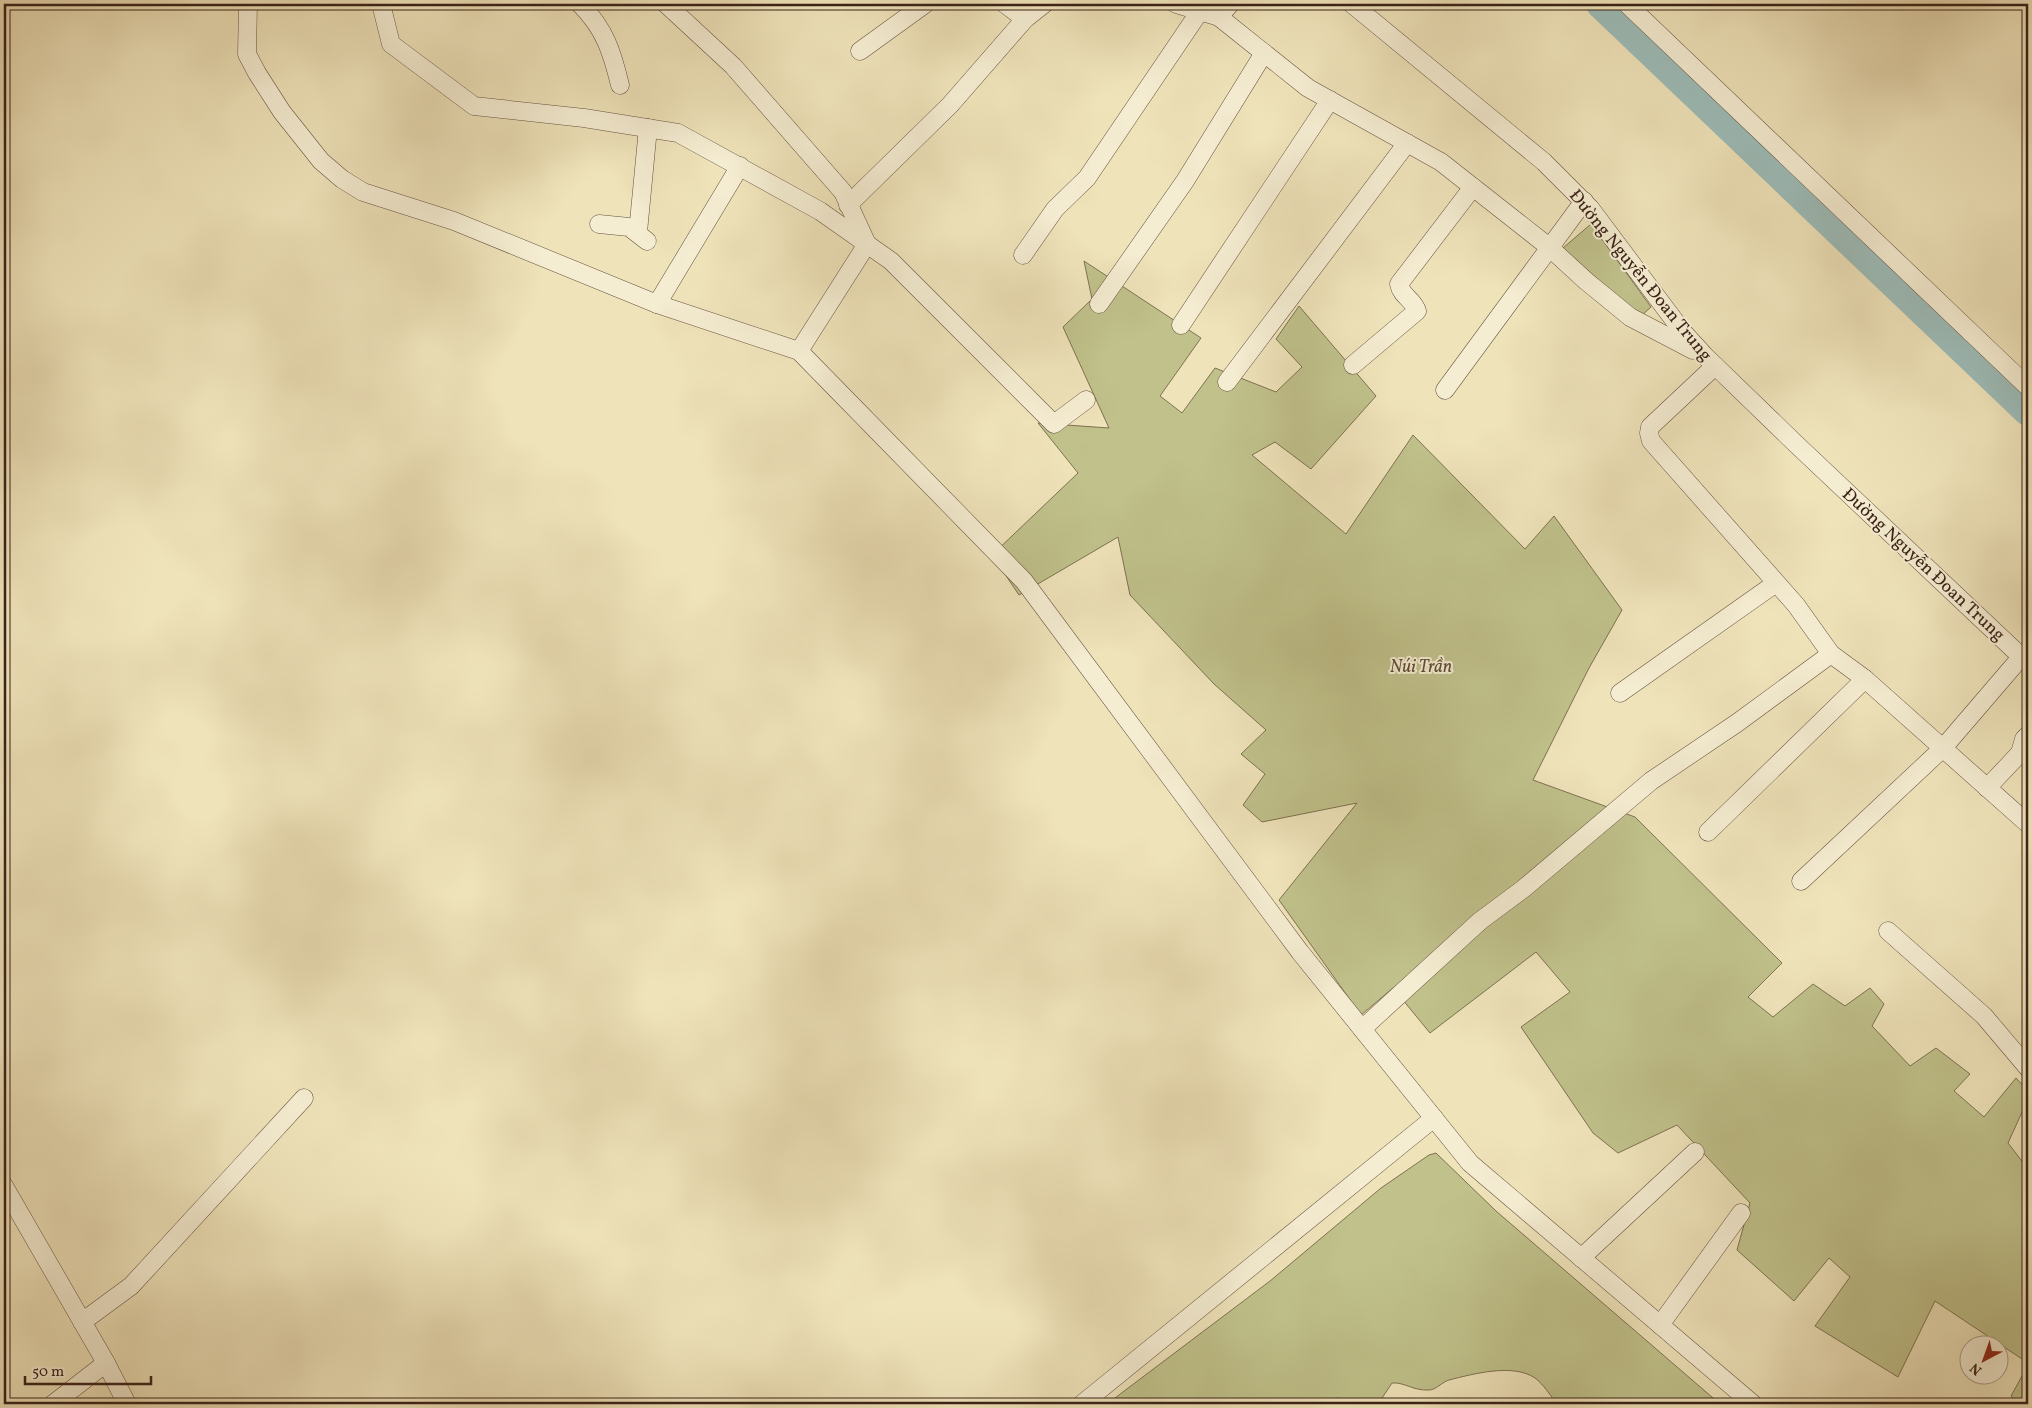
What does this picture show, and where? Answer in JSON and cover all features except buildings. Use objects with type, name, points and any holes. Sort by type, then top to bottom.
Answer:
[{"type":"street","points":[[248,4],[247,54],[257,73],[282,112],[321,161],[342,179],[363,192],[454,221],[657,304],[799,351],[1024,581],[1300,952],[1470,1163],[1753,1404]]},
{"type":"street","points":[[381,4],[390,44],[474,106],[584,118],[678,133],[820,211],[891,261],[1054,424],[1086,400]]},
{"type":"street","points":[[580,4],[601,30],[612,52],[620,85]]},
{"type":"street","points":[[666,4],[733,66],[843,192],[867,244]]},
{"type":"street","points":[[860,50],[925,4]]},
{"type":"street","points":[[1005,4],[1025,19]]},
{"type":"street","points":[[848,205],[950,105],[1025,19],[1044,4]]},
{"type":"street","points":[[1176,4],[1200,11],[1225,10],[1264,53],[1308,88],[1442,162],[1549,247],[1586,281],[1630,317],[1710,361],[1650,427],[1651,441],[1796,606],[1831,654],[1865,679],[2028,824]]},
{"type":"street","name":"Đường Nguyễn Đoan Trung","points":[[1352,4],[1544,162],[1584,202],[1683,332],[1710,361],[2025,660]]},
{"type":"street","points":[[1627,4],[2028,387]]},
{"type":"street","points":[[1022,255],[1055,209],[1087,178],[1200,11]]},
{"type":"street","points":[[1099,304],[1180,188],[1264,53]]},
{"type":"street","points":[[1181,325],[1330,100]]},
{"type":"street","points":[[600,224],[629,227],[643,236],[648,128]]},
{"type":"street","points":[[1227,382],[1407,143]]},
{"type":"street","points":[[657,304],[740,166]]},
{"type":"street","points":[[1353,365],[1416,311],[1415,306],[1400,290],[1400,284],[1473,187]]},
{"type":"street","points":[[1445,390],[1584,202]]},
{"type":"street","points":[[799,351],[867,244]]},
{"type":"street","points":[[1620,693],[1776,583]]},
{"type":"street","points":[[1362,1029],[1480,921],[1523,889],[1651,781],[1737,723],[1831,654]]},
{"type":"street","points":[[1801,881],[1943,748],[2025,660]]},
{"type":"street","points":[[1708,832],[1865,679]]},
{"type":"street","points":[[1987,788],[2020,753],[2024,739],[2028,735]]},
{"type":"street","points":[[1888,931],[1984,1016],[2028,1068]]},
{"type":"street","points":[[82,1322],[131,1286],[304,1098]]},
{"type":"street","points":[[1082,1404],[1434,1118]]},
{"type":"street","points":[[1581,1258],[1695,1152]]},
{"type":"street","points":[[4,1186],[106,1363],[127,1404]]},
{"type":"street","points":[[1660,1325],[1741,1213]]},
{"type":"street","points":[[53,1404],[106,1363]]},
{"type":"green space","points":[[1591,224],[1651,307],[1640,317],[1563,248]]},
{"type":"green space","name":"Núi Trần","points":[[1084,261],[1201,338],[1160,396],[1182,413],[1215,368],[1276,392],[1302,367],[1276,339],[1299,306],[1376,396],[1311,469],[1275,442],[1252,455],[1346,534],[1413,435],[1525,549],[1554,516],[1622,610],[1589,668],[1533,780],[1635,817],[1782,963],[1748,997],[1773,1017],[1813,984],[1845,1006],[1870,988],[1884,1004],[1872,1026],[1910,1066],[1936,1048],[1970,1074],[1954,1091],[1984,1117],[2016,1078],[2028,1091],[2028,1099],[2008,1143],[2028,1169],[2028,1363],[2010,1351],[2010,1336],[1988,1336],[1935,1301],[1898,1377],[1815,1326],[1850,1277],[1829,1258],[1794,1301],[1737,1250],[1750,1203],[1677,1125],[1618,1153],[1593,1133],[1521,1027],[1570,992],[1536,952],[1430,1033],[1393,988],[1361,1015],[1279,900],[1357,803],[1262,822],[1243,805],[1265,774],[1241,754],[1266,730],[1214,684],[1130,595],[1118,537],[1019,595],[992,555],[1078,473],[1038,423],[1109,428],[1063,327],[1092,299]]},
{"type":"green space","points":[[1436,1153],[1496,1211],[1720,1404],[1557,1404],[1535,1378],[1516,1371],[1504,1370],[1449,1380],[1429,1390],[1392,1383],[1378,1404],[1347,1404],[1338,1398],[1327,1400],[1320,1404],[1107,1404],[1270,1281],[1381,1188],[1429,1155]]},
{"type":"green space","points":[[2028,1365],[2028,1404],[2020,1404],[2011,1396]]},
{"type":"waterway","points":[[1601,4],[2028,411]]}]
